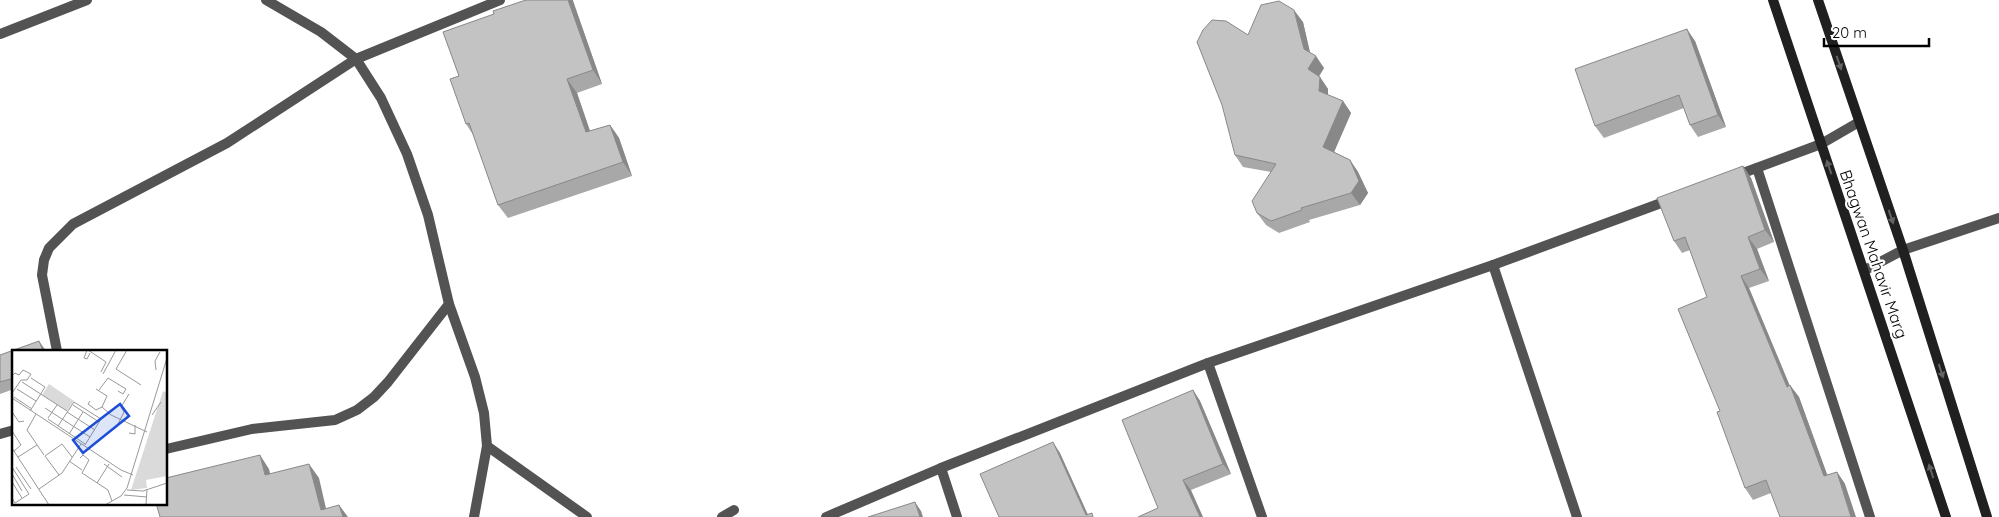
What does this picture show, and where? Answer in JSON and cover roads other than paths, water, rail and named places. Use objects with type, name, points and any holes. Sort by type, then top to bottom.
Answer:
[{"type":"street","points":[[0,34],[87,0]]},
{"type":"street","points":[[266,0],[321,32],[356,60],[381,98],[407,154],[428,215],[450,304],[475,377],[484,413],[487,446],[474,517]]},
{"type":"street","points":[[57,350],[42,275],[44,260],[49,248],[73,224],[226,143],[356,60],[500,0]]},
{"type":"street","name":"Bhagwan Mahavir Marg","points":[[1773,0],[1865,270],[1946,517]]},
{"type":"street","name":"Bhagwan Mahavir Marg","points":[[1818,0],[1903,250],[1987,517]]},
{"type":"street","points":[[1721,181],[1821,144],[1859,122]]},
{"type":"street","points":[[1757,168],[1870,517]]},
{"type":"street","points":[[826,517],[941,468],[1208,363],[1493,265],[1684,195]]},
{"type":"street","points":[[1865,270],[1903,250],[1999,218]]},
{"type":"street","points":[[1493,265],[1577,517]]},
{"type":"street","points":[[168,449],[252,429],[335,420],[357,410],[374,397],[388,382],[450,304]]},
{"type":"street","points":[[1208,363],[1262,517]]},
{"type":"street","points":[[487,446],[587,517]]},
{"type":"street","points":[[941,468],[958,517]]},
{"type":"street","points":[[722,517],[734,510]]}]
